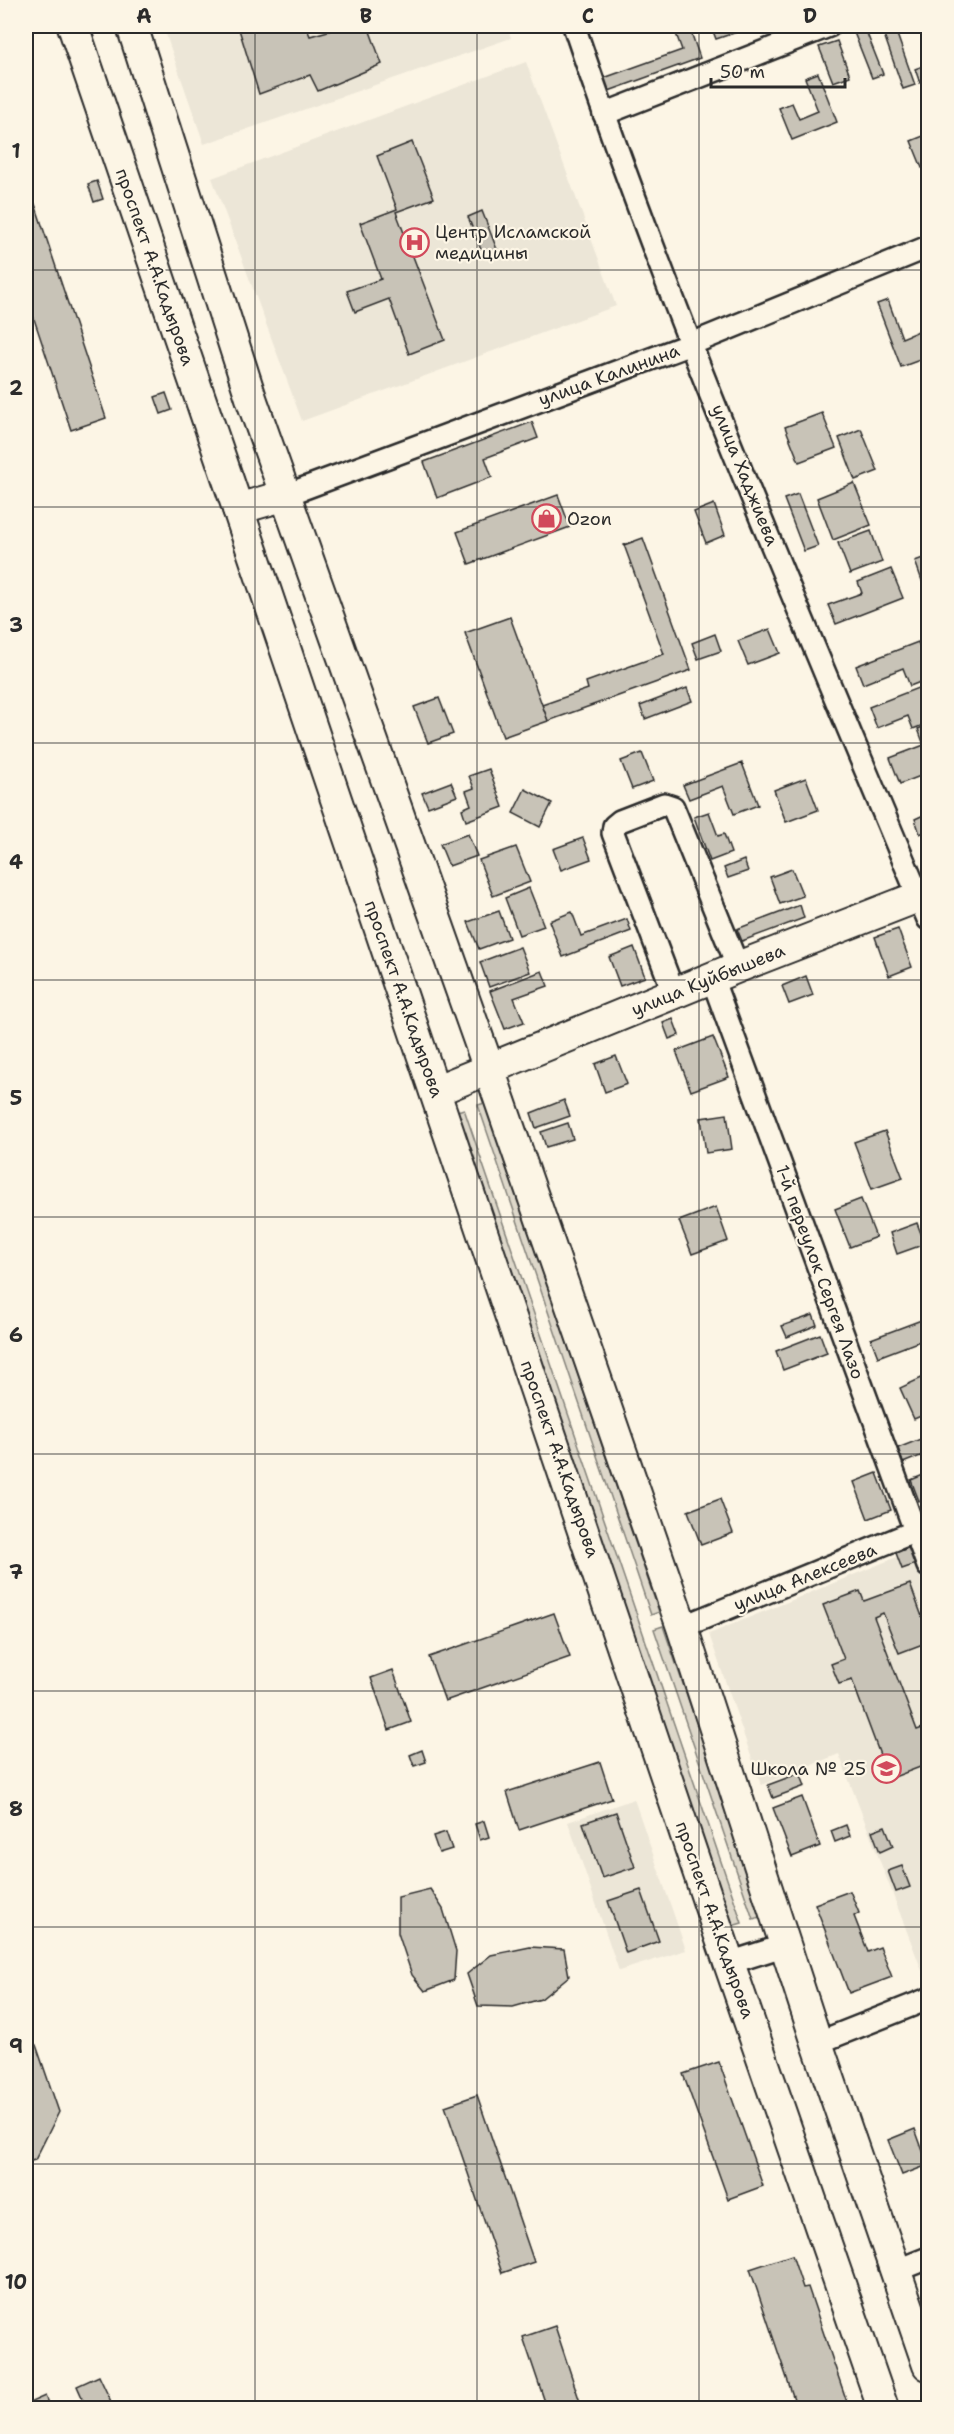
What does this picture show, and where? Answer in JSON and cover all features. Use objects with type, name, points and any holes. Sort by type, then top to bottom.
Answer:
[{"type":"street","name":"проспект А.А.Кадырова","points":[[73,26],[729,1963],[883,2409]]},
{"type":"street","points":[[132,26],[252,401],[489,1069],[682,1627],[817,2043],[928,2365]]},
{"type":"street","name":"улица Хаджиева","points":[[574,26],[604,114],[691,344],[925,903]]},
{"type":"street","points":[[604,114],[829,26]]},
{"type":"street","name":"улица Калинина","points":[[286,495],[691,344],[928,247]]},
{"type":"street","points":[[238,509],[286,495]]},
{"type":"street","name":"1-й переулок Сергея Лазо","points":[[675,993],[613,833],[614,826],[620,821],[663,804],[673,807],[725,973],[922,1529],[928,1566]]},
{"type":"street","name":"улица Куйбышева","points":[[435,1090],[725,973],[925,903]]},
{"type":"street","name":"улица Алексеева","points":[[682,1627],[922,1529]]},
{"type":"street","points":[[729,1963],[786,1945]]},
{"type":"street","points":[[817,2043],[928,1999]]},
{"type":"street","points":[[895,2271],[928,2258]]},
{"type":"shaded area","points":[[163,26],[507,26],[511,38],[204,144]]},
{"type":"shaded area","name":"Центр Исламской медицины","points":[[526,62],[616,306],[302,421],[212,178]]},
{"type":"shaded area","points":[[485,1103],[659,1612],[651,1615],[478,1105]]},
{"type":"shaded area","points":[[464,1109],[742,1923],[732,1926],[454,1112]]},
{"type":"shaded area","name":"Школа № 25","points":[[910,1547],[928,1599],[928,1975],[924,1976],[839,1754],[761,1785],[709,1634],[897,1557],[896,1553]]},
{"type":"shaded area","points":[[663,1626],[763,1916],[753,1919],[654,1629]]},
{"type":"shaded area","points":[[634,1799],[686,1950],[619,1971],[568,1822]]},
{"type":"building","points":[[238,26],[306,26],[310,36],[346,26],[368,26],[382,64],[318,91],[310,75],[259,94]]},
{"type":"building","points":[[689,26],[700,58],[606,92],[601,79],[682,50],[675,31]]},
{"type":"building","points":[[711,26],[735,26],[737,32],[716,39]]},
{"type":"building","points":[[864,26],[883,74],[872,78],[853,30]]},
{"type":"building","points":[[881,26],[894,26],[915,85],[903,89]]},
{"type":"building","points":[[837,41],[850,76],[833,82],[819,47]]},
{"type":"building","points":[[928,64],[928,80],[920,83],[915,69]]},
{"type":"building","points":[[818,73],[837,122],[792,140],[779,108],[792,103],[799,119],[818,111],[805,78]]},
{"type":"building","points":[[928,134],[928,165],[922,168],[911,141]]},
{"type":"building","points":[[412,142],[434,198],[396,212],[445,340],[409,354],[389,299],[355,312],[347,291],[381,279],[360,223],[397,209],[377,156]]},
{"type":"building","points":[[97,181],[103,199],[94,202],[88,184]]},
{"type":"building","points":[[35,204],[106,418],[71,430],[26,295],[26,208]]},
{"type":"building","points":[[482,211],[498,252],[484,257],[468,217]]},
{"type":"building","points":[[888,300],[902,338],[926,328],[928,357],[901,367],[877,304]]},
{"type":"building","points":[[166,393],[172,410],[161,414],[155,397]]},
{"type":"building","points":[[822,413],[836,448],[799,462],[785,427]]},
{"type":"building","points":[[532,422],[538,438],[485,458],[492,477],[437,498],[424,462]]},
{"type":"building","points":[[861,429],[878,471],[855,480],[839,438]]},
{"type":"building","points":[[854,483],[871,525],[833,540],[817,498]]},
{"type":"building","points":[[798,494],[818,546],[804,551],[784,499]]},
{"type":"building","points":[[558,495],[570,527],[469,564],[457,532]]},
{"type":"building","points":[[714,504],[725,535],[706,543],[694,512]]},
{"type":"building","points":[[871,531],[882,562],[850,574],[838,543]]},
{"type":"building","points":[[643,538],[691,670],[548,721],[542,705],[588,689],[586,682],[664,654],[624,545]]},
{"type":"building","points":[[928,556],[928,591],[926,592],[915,561]]},
{"type":"building","points":[[891,569],[903,598],[836,624],[828,605],[862,593],[858,582]]},
{"type":"building","points":[[510,617],[548,721],[503,737],[465,633]]},
{"type":"building","points":[[770,629],[780,653],[748,665],[738,641]]},
{"type":"building","points":[[715,634],[721,651],[698,659],[692,643]]},
{"type":"building","points":[[918,642],[928,669],[928,679],[910,686],[903,668],[863,684],[856,666]]},
{"type":"building","points":[[928,684],[928,723],[913,729],[908,716],[877,728],[869,707]]},
{"type":"building","points":[[687,688],[692,701],[645,719],[640,706]]},
{"type":"building","points":[[439,698],[453,734],[428,743],[414,707]]},
{"type":"building","points":[[928,725],[928,773],[900,784],[890,758],[924,745],[918,729]]},
{"type":"building","points":[[642,753],[653,781],[632,789],[621,761]]},
{"type":"building","points":[[742,763],[758,805],[734,814],[723,786],[689,799],[683,785]]},
{"type":"building","points":[[489,769],[503,807],[466,821],[462,809],[471,805],[466,791],[474,788],[469,776]]},
{"type":"building","points":[[806,778],[818,810],[786,822],[774,790]]},
{"type":"building","points":[[451,782],[457,796],[428,807],[422,793]]},
{"type":"building","points":[[525,789],[552,803],[540,827],[513,813]]},
{"type":"building","points":[[709,812],[718,836],[724,834],[731,853],[710,861],[694,817]]},
{"type":"building","points":[[928,813],[928,830],[920,834],[915,819]]},
{"type":"building","points":[[468,834],[477,856],[449,866],[440,844]]},
{"type":"building","points":[[583,838],[591,859],[561,870],[553,849]]},
{"type":"building","points":[[516,847],[530,882],[493,896],[479,860]]},
{"type":"building","points":[[744,860],[748,871],[728,878],[724,868]]},
{"type":"building","points":[[792,869],[803,896],[780,904],[770,877]]},
{"type":"building","points":[[529,888],[544,926],[519,935],[505,898]]},
{"type":"building","points":[[800,905],[804,918],[742,941],[737,929]]},
{"type":"building","points":[[499,911],[509,938],[479,949],[468,922]]},
{"type":"building","points":[[572,912],[581,936],[627,919],[631,931],[563,957],[549,921]]},
{"type":"building","points":[[898,929],[912,967],[889,976],[875,937]]},
{"type":"building","points":[[520,947],[530,972],[489,987],[480,962]]},
{"type":"building","points":[[634,947],[645,977],[620,986],[609,957]]},
{"type":"building","points":[[542,971],[548,986],[514,998],[524,1022],[505,1029],[490,991]]},
{"type":"building","points":[[806,976],[813,995],[789,1004],[782,986]]},
{"type":"building","points":[[673,1019],[679,1035],[669,1039],[663,1023]]},
{"type":"building","points":[[713,1037],[729,1077],[691,1091],[676,1051]]},
{"type":"building","points":[[616,1056],[627,1084],[605,1092],[595,1064]]},
{"type":"building","points":[[564,1100],[570,1116],[536,1128],[531,1113]]},
{"type":"building","points":[[727,1114],[732,1149],[706,1153],[701,1118]]},
{"type":"building","points":[[568,1123],[573,1139],[546,1147],[541,1132]]},
{"type":"building","points":[[885,1131],[903,1178],[872,1189],[854,1142]]},
{"type":"building","points":[[861,1199],[876,1237],[850,1247],[835,1209]]},
{"type":"building","points":[[716,1207],[728,1241],[692,1254],[679,1221]]},
{"type":"building","points":[[917,1223],[925,1244],[897,1254],[890,1233]]},
{"type":"building","points":[[813,1315],[817,1325],[787,1337],[782,1326]]},
{"type":"building","points":[[924,1319],[928,1338],[878,1357],[871,1339]]},
{"type":"building","points":[[820,1334],[827,1353],[783,1370],[776,1351]]},
{"type":"building","points":[[928,1375],[928,1413],[914,1419],[900,1388]]},
{"type":"building","points":[[928,1436],[928,1453],[903,1463],[898,1448]]},
{"type":"building","points":[[877,1473],[891,1510],[868,1519],[854,1482]]},
{"type":"building","points":[[928,1473],[928,1497],[919,1501],[911,1480]]},
{"type":"building","points":[[720,1499],[733,1533],[701,1545],[688,1511]]},
{"type":"building","points":[[910,1547],[916,1564],[902,1569],[896,1553]]},
{"type":"building","points":[[910,1584],[928,1633],[928,1642],[899,1653],[883,1613],[874,1617],[917,1730],[928,1726],[928,1764],[889,1779],[852,1680],[839,1684],[831,1664],[844,1659],[823,1605],[860,1591],[864,1601]]},
{"type":"building","points":[[554,1613],[570,1657],[445,1701],[429,1657]]},
{"type":"building","points":[[393,1670],[411,1722],[389,1730],[371,1678]]},
{"type":"building","points":[[422,1750],[426,1762],[414,1766],[410,1755]]},
{"type":"building","points":[[600,1762],[612,1799],[519,1830],[507,1792]]},
{"type":"building","points":[[800,1773],[805,1786],[773,1798],[768,1785]]},
{"type":"building","points":[[802,1797],[820,1846],[792,1857],[773,1808]]},
{"type":"building","points":[[616,1812],[635,1867],[602,1878],[583,1823]]},
{"type":"building","points":[[484,1821],[489,1837],[480,1840],[475,1824]]},
{"type":"building","points":[[846,1825],[850,1836],[835,1842],[831,1831]]},
{"type":"building","points":[[885,1826],[893,1846],[880,1852],[872,1831]]},
{"type":"building","points":[[446,1832],[452,1849],[439,1853],[433,1836]]},
{"type":"building","points":[[902,1866],[910,1887],[896,1892],[888,1871]]},
{"type":"building","points":[[430,1889],[443,1909],[456,1951],[454,1980],[425,1991],[412,1975],[398,1933],[398,1897]]},
{"type":"building","points":[[641,1890],[659,1941],[626,1953],[608,1901]]},
{"type":"building","points":[[850,1891],[859,1913],[854,1916],[868,1952],[880,1947],[892,1977],[849,1993],[815,1904]]},
{"type":"building","points":[[530,1947],[564,1949],[569,1976],[541,1999],[513,2007],[478,2006],[467,1974],[491,1955]]},
{"type":"building","points":[[26,2038],[36,2045],[59,2112],[35,2160],[26,2162]]},
{"type":"building","points":[[719,2062],[763,2186],[728,2199],[683,2074]]},
{"type":"building","points":[[477,2095],[534,2262],[502,2273],[445,2106]]},
{"type":"building","points":[[915,2129],[928,2165],[902,2175],[888,2140]]},
{"type":"building","points":[[792,2255],[803,2288],[808,2287],[849,2408],[797,2408],[750,2269]]},
{"type":"building","points":[[555,2326],[582,2408],[547,2408],[523,2337]]},
{"type":"building","points":[[99,2376],[114,2408],[76,2408],[85,2404],[77,2386]]},
{"type":"building","points":[[45,2396],[50,2408],[32,2408],[29,2403]]},
{"type":"place","name":"Центр Исламской медицины","points":[[414,242]]},
{"type":"place","name":"Ozon","points":[[546,519]]},
{"type":"place","name":"Школа № 25","points":[[887,1769]]}]
